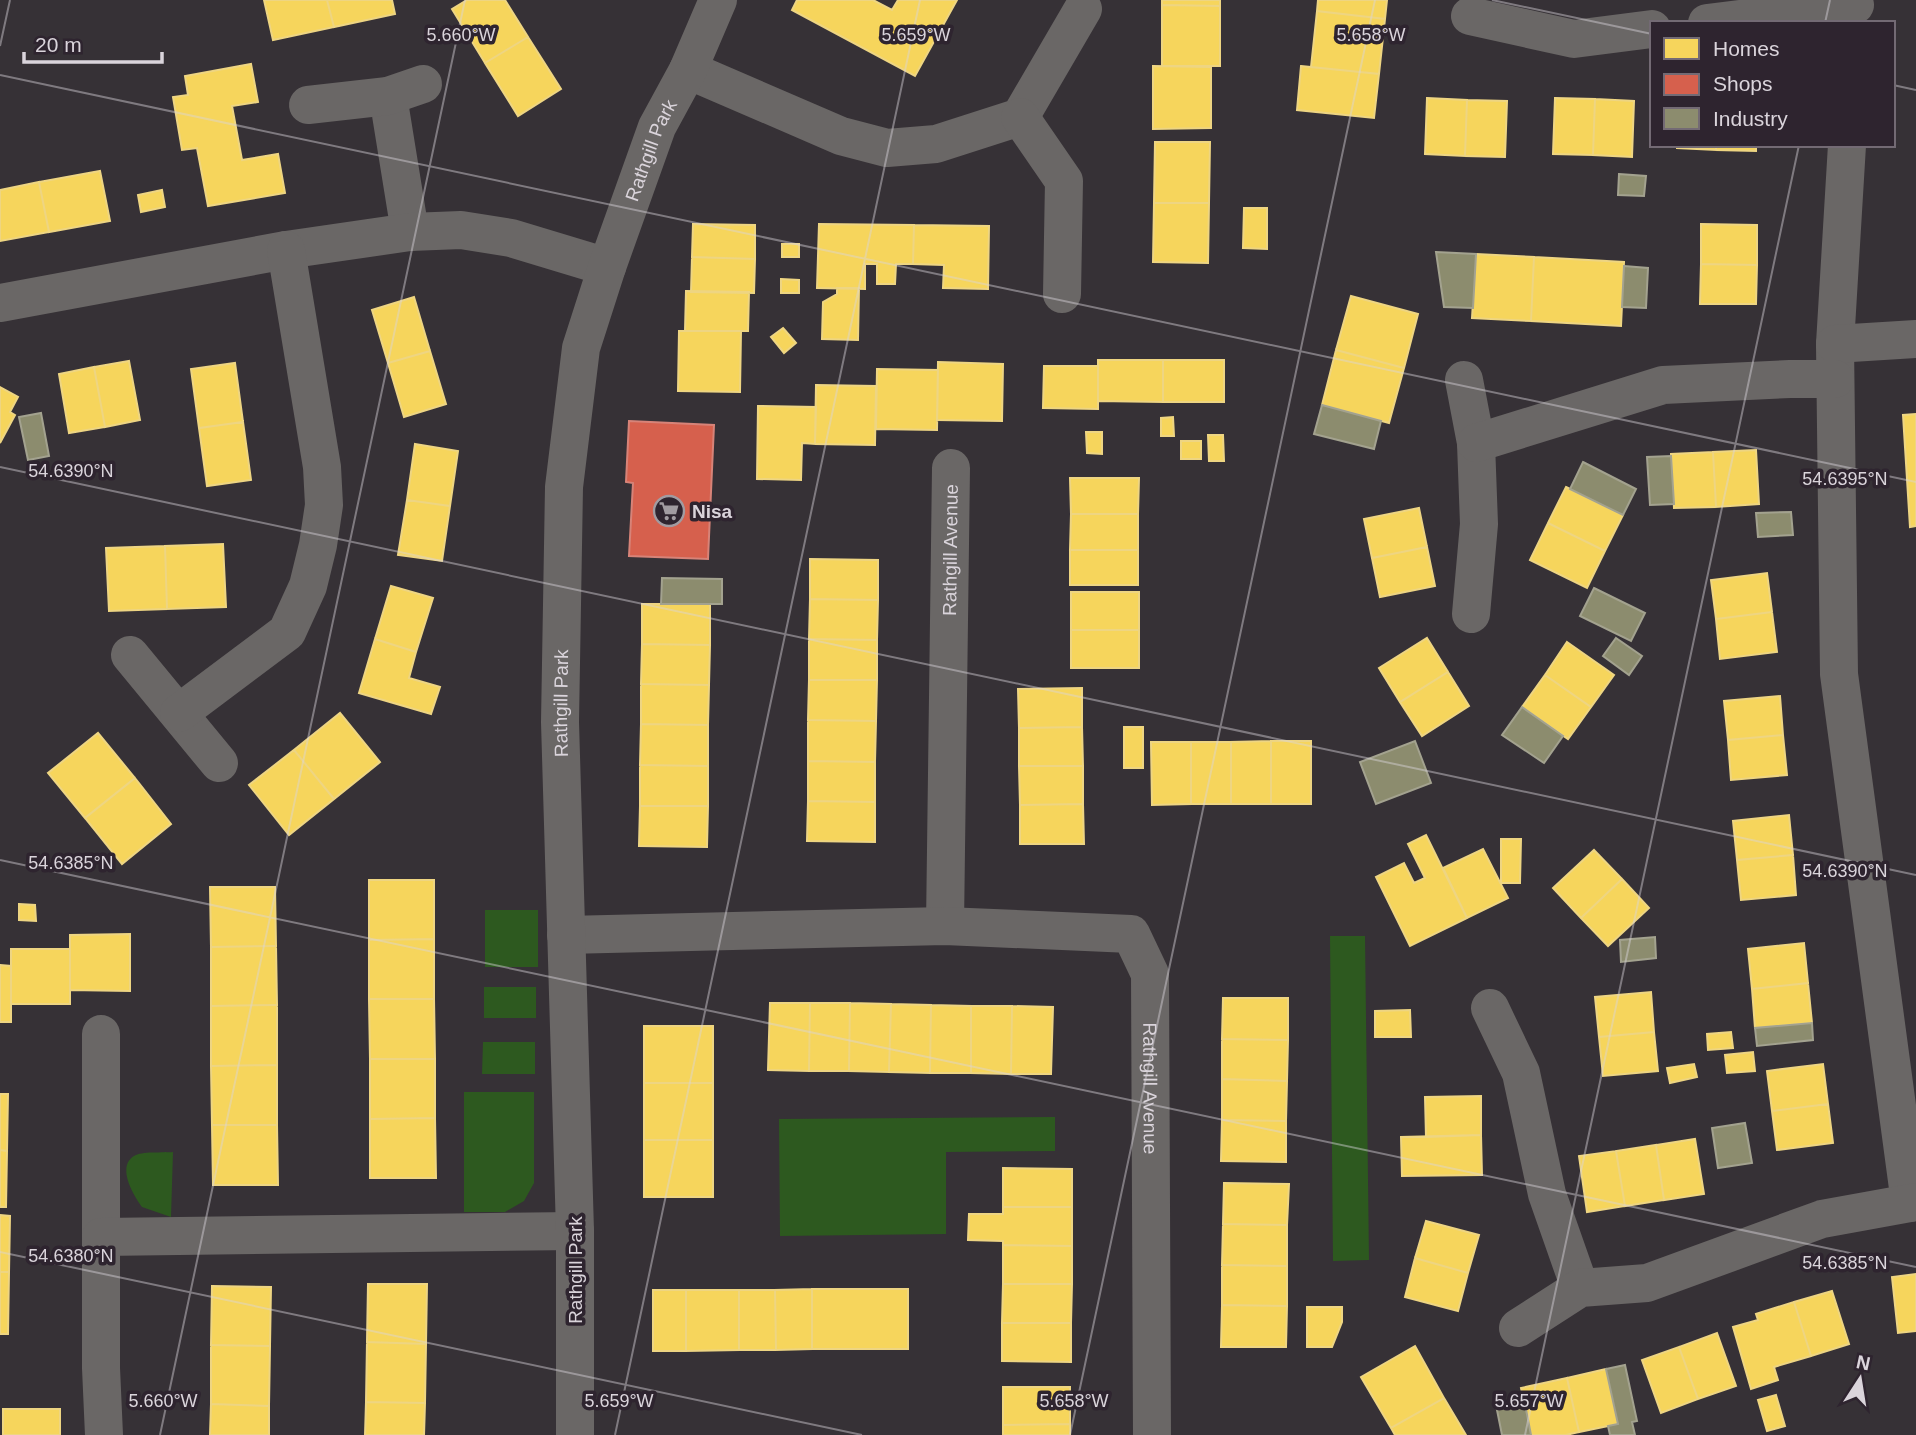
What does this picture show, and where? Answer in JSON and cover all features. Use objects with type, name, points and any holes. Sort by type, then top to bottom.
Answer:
[{"type":"street","name":"Rathgill Park","points":[[575,1435],[575,1231],[560,722],[564,487],[581,348],[657,127],[688,70],[718,0]]},
{"type":"street","points":[[688,70],[841,136],[887,148],[936,144],[1020,117],[1083,9]]},
{"type":"street","points":[[1728,21],[1855,9]]},
{"type":"street","points":[[1470,16],[1574,38],[1650,29]]},
{"type":"street","points":[[308,105],[405,90],[410,232]]},
{"type":"street","points":[[1020,117],[1064,181],[1062,294]]},
{"type":"street","points":[[1518,1328],[1580,1288],[1647,1283],[1822,1219],[1913,1202],[1839,674],[1835,362],[1847,147]]},
{"type":"street","points":[[0,303],[286,250],[410,232],[461,230],[511,239],[607,267]]},
{"type":"street","points":[[178,713],[287,632],[308,586],[318,545],[324,505],[322,467],[286,250]]},
{"type":"street","points":[[1476,443],[1663,384],[1790,379],[1835,362],[1916,339]]},
{"type":"street","points":[[1464,380],[1476,443],[1479,524],[1471,614]]},
{"type":"street","name":"Rathgill Avenue","points":[[945,926],[951,468]]},
{"type":"street","points":[[130,655],[219,763]]},
{"type":"street","name":"Rathgill Avenue","points":[[566,935],[945,926],[1131,934],[1150,974],[1152,1435]]},
{"type":"street","points":[[1490,1008],[1521,1073],[1547,1194],[1580,1288]]},
{"type":"street","points":[[101,1034],[101,1368],[104,1435]]},
{"type":"street","points":[[101,1237],[575,1231]]},
{"type":"green space","points":[[485,910],[538,910],[538,967],[485,967]]},
{"type":"green space","points":[[1330,936],[1365,936],[1369,1260],[1333,1261]]},
{"type":"green space","points":[[484,987],[536,987],[536,1018],[484,1018]]},
{"type":"green space","points":[[483,1042],[535,1042],[535,1074],[482,1074]]},
{"type":"green space","points":[[464,1092],[534,1092],[534,1183],[524,1201],[505,1212],[464,1212]]},
{"type":"green space","points":[[1055,1117],[1055,1151],[946,1152],[946,1234],[780,1236],[779,1119]]},
{"type":"green space","points":[[173,1152],[171,1217],[142,1207],[128,1182],[127,1167],[137,1154]]},
{"type":"building: Homes","points":[[264,0],[327,0],[334,27],[273,40]]},
{"type":"building: Homes","points":[[327,0],[392,0],[395,14],[334,27]]},
{"type":"building: Homes","points":[[467,0],[505,0],[528,37],[485,63],[452,9]]},
{"type":"building: Homes","points":[[797,0],[873,0],[892,10],[898,0],[957,0],[915,76],[792,10]]},
{"type":"building: Homes","points":[[1162,0],[1220,0],[1220,6],[1162,5]]},
{"type":"building: Homes","points":[[1318,0],[1387,0],[1385,19],[1317,11]]},
{"type":"building: Homes","points":[[1162,5],[1220,6],[1220,66],[1162,66]]},
{"type":"building: Homes","points":[[1317,11],[1385,19],[1379,74],[1311,67]]},
{"type":"building: Homes","points":[[528,37],[561,89],[518,116],[485,63]]},
{"type":"building: Homes","points":[[251,64],[258,102],[232,106],[242,160],[278,154],[285,193],[208,206],[197,148],[182,150],[173,97],[188,95],[185,76]]},
{"type":"building: Homes","points":[[1153,66],[1211,67],[1211,128],[1153,129]]},
{"type":"building: Homes","points":[[1301,66],[1379,74],[1374,118],[1297,110]]},
{"type":"building: Homes","points":[[1427,98],[1467,100],[1465,156],[1425,154]]},
{"type":"building: Homes","points":[[1555,98],[1595,99],[1593,155],[1553,154]]},
{"type":"building: Homes","points":[[1595,99],[1634,101],[1632,157],[1593,155]]},
{"type":"building: Homes","points":[[1467,100],[1507,101],[1505,157],[1465,156]]},
{"type":"building: Homes","points":[[1155,142],[1210,142],[1209,203],[1154,203]]},
{"type":"building: Homes","points":[[1716,147],[1716,150],[1677,148]]},
{"type":"building: Homes","points":[[1716,147],[1756,147],[1756,151],[1716,150]]},
{"type":"building: Homes","points":[[100,171],[110,221],[49,232],[39,182]]},
{"type":"building: Homes","points":[[39,182],[49,232],[0,241],[0,190]]},
{"type":"building: Homes","points":[[162,190],[165,207],[141,212],[138,195]]},
{"type":"building: Homes","points":[[1154,203],[1209,203],[1208,263],[1153,262]]},
{"type":"building: Homes","points":[[1244,208],[1267,208],[1267,249],[1243,248]]},
{"type":"building: Homes","points":[[693,224],[755,225],[755,259],[692,257]]},
{"type":"building: Homes","points":[[819,224],[914,225],[913,264],[896,264],[895,284],[877,284],[877,264],[865,264],[865,289],[817,288]]},
{"type":"building: Homes","points":[[1701,224],[1757,225],[1757,265],[1701,264]]},
{"type":"building: Homes","points":[[914,225],[989,226],[988,289],[943,288],[944,265],[913,264]]},
{"type":"building: Homes","points":[[782,244],[799,244],[799,257],[782,257]]},
{"type":"building: Homes","points":[[1476,254],[1534,257],[1531,321],[1472,318]]},
{"type":"building: Homes","points":[[692,257],[755,259],[754,293],[691,292]]},
{"type":"building: Homes","points":[[1534,257],[1624,262],[1621,326],[1531,321]]},
{"type":"building: Homes","points":[[1701,264],[1757,265],[1756,304],[1700,304]]},
{"type":"building: Homes","points":[[781,279],[799,280],[799,293],[781,293]]},
{"type":"building: Homes","points":[[837,288],[859,288],[858,340],[822,339],[823,302],[837,294]]},
{"type":"building: Homes","points":[[686,291],[749,292],[748,331],[685,331]]},
{"type":"building: Homes","points":[[1351,296],[1418,314],[1404,368],[1336,350]]},
{"type":"building: Homes","points":[[414,297],[430,351],[388,363],[372,310]]},
{"type":"building: Homes","points":[[783,328],[796,343],[784,353],[771,337]]},
{"type":"building: Homes","points":[[679,331],[741,331],[740,392],[678,391]]},
{"type":"building: Homes","points":[[1336,350],[1404,368],[1389,423],[1322,405]]},
{"type":"building: Homes","points":[[430,351],[446,404],[404,417],[388,363]]},
{"type":"building: Homes","points":[[1098,360],[1163,360],[1163,402],[1098,401]]},
{"type":"building: Homes","points":[[1163,360],[1224,360],[1224,402],[1163,402]]},
{"type":"building: Homes","points":[[129,361],[140,420],[105,427],[94,367]]},
{"type":"building: Homes","points":[[938,362],[1003,364],[1002,421],[937,420]]},
{"type":"building: Homes","points":[[235,363],[243,422],[199,428],[191,369]]},
{"type":"building: Homes","points":[[1044,366],[1098,366],[1098,409],[1043,408]]},
{"type":"building: Homes","points":[[94,367],[105,427],[69,433],[59,374]]},
{"type":"building: Homes","points":[[877,369],[938,370],[937,430],[876,429]]},
{"type":"building: Homes","points":[[816,385],[876,386],[875,445],[815,444]]},
{"type":"building: Homes","points":[[0,387],[18,397],[10,412],[15,415],[0,443]]},
{"type":"building: Homes","points":[[758,406],[816,407],[815,444],[802,443],[801,480],[757,479]]},
{"type":"building: Homes","points":[[1916,414],[1916,526],[1910,527],[1903,415]]},
{"type":"building: Homes","points":[[1173,417],[1174,436],[1161,436],[1161,418]]},
{"type":"building: Homes","points":[[243,422],[251,480],[207,486],[199,428]]},
{"type":"building: Homes","points":[[1086,432],[1102,432],[1102,454],[1087,453]]},
{"type":"building: Homes","points":[[1208,435],[1223,435],[1224,461],[1209,461]]},
{"type":"building: Homes","points":[[1181,441],[1201,441],[1201,459],[1181,459]]},
{"type":"building: Homes","points":[[415,444],[458,451],[450,506],[407,500]]},
{"type":"building: Homes","points":[[1756,450],[1759,504],[1716,507],[1713,452]]},
{"type":"building: Homes","points":[[1713,452],[1716,507],[1674,508],[1671,454]]},
{"type":"building: Homes","points":[[1070,478],[1139,478],[1138,514],[1071,514]]},
{"type":"building: Homes","points":[[1566,487],[1623,515],[1605,551],[1548,523]]},
{"type":"building: Homes","points":[[407,500],[450,506],[442,561],[398,555]]},
{"type":"building: Homes","points":[[1419,508],[1427,547],[1372,558],[1364,519]]},
{"type":"building: Homes","points":[[1071,514],[1138,514],[1138,550],[1070,550]]},
{"type":"building: Homes","points":[[1548,523],[1605,551],[1587,588],[1530,560]]},
{"type":"building: Homes","points":[[223,544],[226,607],[167,609],[165,546]]},
{"type":"building: Homes","points":[[165,546],[167,609],[109,611],[106,548]]},
{"type":"building: Homes","points":[[1427,547],[1435,586],[1380,597],[1372,558]]},
{"type":"building: Homes","points":[[1070,550],[1138,550],[1138,585],[1070,585]]},
{"type":"building: Homes","points":[[810,559],[878,560],[878,600],[810,599]]},
{"type":"building: Homes","points":[[1767,573],[1772,612],[1716,619],[1711,580]]},
{"type":"building: Homes","points":[[391,586],[433,598],[416,652],[375,639]]},
{"type":"building: Homes","points":[[1071,592],[1139,592],[1139,630],[1071,630]]},
{"type":"building: Homes","points":[[810,599],[878,600],[877,640],[809,639]]},
{"type":"building: Homes","points":[[642,604],[710,604],[710,645],[642,644]]},
{"type":"building: Homes","points":[[1772,612],[1777,652],[1720,659],[1716,619]]},
{"type":"building: Homes","points":[[1071,630],[1139,630],[1139,668],[1071,668]]},
{"type":"building: Homes","points":[[1427,638],[1448,672],[1400,702],[1379,668]]},
{"type":"building: Homes","points":[[375,639],[416,652],[409,678],[440,687],[431,714],[359,693]]},
{"type":"building: Homes","points":[[809,639],[877,640],[877,680],[809,680]]},
{"type":"building: Homes","points":[[1567,642],[1614,675],[1591,707],[1545,675]]},
{"type":"building: Homes","points":[[642,644],[710,645],[709,685],[641,684]]},
{"type":"building: Homes","points":[[1448,672],[1469,706],[1422,736],[1400,702]]},
{"type":"building: Homes","points":[[1545,675],[1591,707],[1568,739],[1522,707]]},
{"type":"building: Homes","points":[[809,680],[877,680],[876,721],[808,720]]},
{"type":"building: Homes","points":[[641,684],[709,685],[708,725],[641,724]]},
{"type":"building: Homes","points":[[1082,688],[1082,727],[1019,728],[1018,689]]},
{"type":"building: Homes","points":[[1780,696],[1783,735],[1728,740],[1724,701]]},
{"type":"building: Homes","points":[[340,713],[380,762],[334,799],[294,750]]},
{"type":"building: Homes","points":[[808,720],[876,721],[875,762],[808,761]]},
{"type":"building: Homes","points":[[641,724],[708,725],[708,766],[640,765]]},
{"type":"building: Homes","points":[[1082,727],[1083,766],[1019,766],[1019,728]]},
{"type":"building: Homes","points":[[1124,727],[1143,727],[1143,768],[1124,768]]},
{"type":"building: Homes","points":[[98,733],[135,778],[85,818],[48,773]]},
{"type":"building: Homes","points":[[1783,735],[1787,775],[1731,780],[1728,740]]},
{"type":"building: Homes","points":[[1271,741],[1311,741],[1311,804],[1271,804]]},
{"type":"building: Homes","points":[[1271,741],[1271,804],[1231,804],[1231,742]]},
{"type":"building: Homes","points":[[1151,742],[1191,742],[1191,804],[1152,805]]},
{"type":"building: Homes","points":[[1191,742],[1231,742],[1231,804],[1191,804]]},
{"type":"building: Homes","points":[[294,750],[334,799],[289,835],[249,785]]},
{"type":"building: Homes","points":[[808,761],[875,762],[875,802],[808,801]]},
{"type":"building: Homes","points":[[640,765],[708,766],[708,806],[640,806]]},
{"type":"building: Homes","points":[[1019,766],[1083,766],[1083,804],[1020,805]]},
{"type":"building: Homes","points":[[135,778],[171,824],[122,864],[85,818]]},
{"type":"building: Homes","points":[[808,801],[875,802],[875,842],[807,841]]},
{"type":"building: Homes","points":[[1083,804],[1084,844],[1020,844],[1020,805]]},
{"type":"building: Homes","points":[[640,806],[708,806],[707,847],[639,846]]},
{"type":"building: Homes","points":[[1789,815],[1793,855],[1737,860],[1733,821]]},
{"type":"building: Homes","points":[[1426,835],[1467,918],[1410,946],[1376,877],[1404,863],[1414,883],[1425,878],[1408,844]]},
{"type":"building: Homes","points":[[1501,839],[1521,839],[1520,883],[1501,883]]},
{"type":"building: Homes","points":[[1483,849],[1508,898],[1467,918],[1443,868]]},
{"type":"building: Homes","points":[[1594,850],[1622,879],[1581,918],[1553,888]]},
{"type":"building: Homes","points":[[1793,855],[1796,895],[1741,900],[1737,860]]},
{"type":"building: Homes","points":[[1622,879],[1649,908],[1608,946],[1581,918]]},
{"type":"building: Homes","points":[[369,880],[434,880],[434,939],[369,940]]},
{"type":"building: Homes","points":[[210,887],[275,887],[276,946],[211,947]]},
{"type":"building: Homes","points":[[19,904],[35,905],[36,921],[19,920]]},
{"type":"building: Homes","points":[[130,934],[130,991],[70,990],[70,935]]},
{"type":"building: Homes","points":[[434,939],[434,999],[369,999],[369,940]]},
{"type":"building: Homes","points":[[1804,943],[1808,983],[1752,989],[1748,949]]},
{"type":"building: Homes","points":[[276,946],[277,1005],[211,1006],[211,947]]},
{"type":"building: Homes","points":[[11,949],[70,949],[70,1004],[11,1004]]},
{"type":"building: Homes","points":[[0,965],[11,966],[11,1022],[0,1022]]},
{"type":"building: Homes","points":[[1808,983],[1812,1023],[1755,1028],[1752,989]]},
{"type":"building: Homes","points":[[1651,992],[1654,1032],[1599,1037],[1595,997]]},
{"type":"building: Homes","points":[[1223,998],[1288,998],[1288,1040],[1222,1039]]},
{"type":"building: Homes","points":[[369,999],[434,999],[435,1059],[370,1059]]},
{"type":"building: Homes","points":[[770,1003],[810,1003],[809,1071],[768,1070]]},
{"type":"building: Homes","points":[[810,1003],[850,1003],[849,1071],[809,1071]]},
{"type":"building: Homes","points":[[850,1003],[891,1004],[889,1072],[849,1071]]},
{"type":"building: Homes","points":[[891,1004],[931,1005],[930,1073],[889,1072]]},
{"type":"building: Homes","points":[[277,1005],[277,1065],[211,1066],[211,1006]]},
{"type":"building: Homes","points":[[931,1005],[971,1006],[971,1073],[930,1073]]},
{"type":"building: Homes","points":[[971,1006],[1012,1006],[1011,1074],[971,1073]]},
{"type":"building: Homes","points":[[1012,1006],[1053,1007],[1051,1074],[1011,1074]]},
{"type":"building: Homes","points":[[1410,1010],[1411,1037],[1375,1037],[1375,1011]]},
{"type":"building: Homes","points":[[644,1026],[713,1026],[713,1083],[644,1083]]},
{"type":"building: Homes","points":[[1654,1032],[1658,1071],[1603,1076],[1599,1037]]},
{"type":"building: Homes","points":[[1731,1032],[1733,1048],[1708,1050],[1707,1034]]},
{"type":"building: Homes","points":[[1222,1039],[1288,1040],[1287,1081],[1222,1079]]},
{"type":"building: Homes","points":[[1753,1052],[1755,1071],[1727,1073],[1725,1055]]},
{"type":"building: Homes","points":[[370,1059],[435,1059],[435,1118],[370,1119]]},
{"type":"building: Homes","points":[[1694,1064],[1697,1077],[1670,1083],[1667,1068]]},
{"type":"building: Homes","points":[[1823,1064],[1828,1104],[1772,1111],[1767,1071]]},
{"type":"building: Homes","points":[[277,1065],[277,1125],[212,1125],[211,1066]]},
{"type":"building: Homes","points":[[1222,1079],[1287,1081],[1286,1121],[1222,1120]]},
{"type":"building: Homes","points":[[644,1083],[713,1083],[713,1140],[644,1140]]},
{"type":"building: Homes","points":[[0,1094],[8,1094],[7,1151],[0,1150]]},
{"type":"building: Homes","points":[[1481,1096],[1481,1135],[1426,1137],[1425,1097]]},
{"type":"building: Homes","points":[[1828,1104],[1833,1143],[1777,1150],[1772,1111]]},
{"type":"building: Homes","points":[[435,1118],[436,1178],[370,1178],[370,1119]]},
{"type":"building: Homes","points":[[1222,1120],[1286,1121],[1286,1162],[1221,1161]]},
{"type":"building: Homes","points":[[212,1125],[277,1125],[278,1185],[213,1185]]},
{"type":"building: Homes","points":[[1481,1135],[1482,1175],[1402,1176],[1401,1137]]},
{"type":"building: Homes","points":[[1695,1139],[1704,1194],[1664,1200],[1656,1145]]},
{"type":"building: Homes","points":[[644,1140],[713,1140],[713,1197],[644,1197]]},
{"type":"building: Homes","points":[[1656,1145],[1664,1200],[1625,1206],[1616,1151]]},
{"type":"building: Homes","points":[[0,1150],[7,1151],[6,1207],[0,1207]]},
{"type":"building: Homes","points":[[1616,1151],[1625,1206],[1587,1212],[1579,1156]]},
{"type":"building: Homes","points":[[1003,1168],[1072,1169],[1072,1207],[1003,1207]]},
{"type":"building: Homes","points":[[1224,1183],[1289,1184],[1287,1225],[1223,1224]]},
{"type":"building: Homes","points":[[1003,1207],[1072,1207],[1072,1246],[1003,1245],[1003,1241],[968,1240],[969,1214],[1003,1214]]},
{"type":"building: Homes","points":[[0,1215],[10,1216],[9,1272],[0,1272]]},
{"type":"building: Homes","points":[[1426,1221],[1479,1235],[1468,1273],[1415,1258]]},
{"type":"building: Homes","points":[[1223,1224],[1287,1225],[1287,1266],[1222,1265]]},
{"type":"building: Homes","points":[[1003,1245],[1072,1246],[1072,1284],[1003,1284]]},
{"type":"building: Homes","points":[[1415,1258],[1468,1273],[1458,1311],[1405,1297]]},
{"type":"building: Homes","points":[[1222,1265],[1287,1266],[1287,1306],[1222,1305]]},
{"type":"building: Homes","points":[[0,1272],[9,1272],[8,1334],[0,1334]]},
{"type":"building: Homes","points":[[1916,1274],[1916,1331],[1898,1333],[1892,1277]]},
{"type":"building: Homes","points":[[368,1284],[427,1284],[426,1344],[367,1342]]},
{"type":"building: Homes","points":[[1003,1284],[1072,1284],[1071,1323],[1002,1323]]},
{"type":"building: Homes","points":[[212,1286],[271,1287],[270,1346],[211,1345]]},
{"type":"building: Homes","points":[[812,1289],[812,1349],[776,1350],[775,1290]]},
{"type":"building: Homes","points":[[812,1289],[908,1289],[908,1349],[812,1349]]},
{"type":"building: Homes","points":[[653,1290],[686,1290],[686,1351],[653,1351]]},
{"type":"building: Homes","points":[[686,1290],[739,1290],[739,1350],[686,1351]]},
{"type":"building: Homes","points":[[739,1290],[775,1290],[776,1350],[739,1350]]},
{"type":"building: Homes","points":[[1832,1291],[1849,1344],[1811,1356],[1794,1302]]},
{"type":"building: Homes","points":[[1794,1302],[1811,1356],[1774,1367],[1778,1380],[1751,1389],[1733,1327],[1758,1320],[1756,1314]]},
{"type":"building: Homes","points":[[1222,1305],[1287,1306],[1286,1347],[1221,1347]]},
{"type":"building: Homes","points":[[1307,1307],[1342,1307],[1342,1322],[1332,1347],[1307,1347]]},
{"type":"building: Homes","points":[[1002,1323],[1071,1323],[1071,1362],[1002,1361]]},
{"type":"building: Homes","points":[[1717,1333],[1736,1386],[1698,1399],[1679,1347]]},
{"type":"building: Homes","points":[[367,1342],[426,1344],[425,1403],[366,1402]]},
{"type":"building: Homes","points":[[211,1345],[270,1346],[269,1406],[211,1404]]},
{"type":"building: Homes","points":[[1415,1346],[1444,1398],[1391,1428],[1361,1377]]},
{"type":"building: Homes","points":[[1679,1347],[1698,1399],[1661,1413],[1642,1360]]},
{"type":"building: Homes","points":[[1606,1369],[1618,1424],[1579,1432],[1567,1378]]},
{"type":"building: Homes","points":[[1567,1378],[1579,1432],[1566,1435],[1531,1435],[1521,1388]]},
{"type":"building: Homes","points":[[1003,1387],[1070,1387],[1070,1424],[1003,1425]]},
{"type":"building: Homes","points":[[1776,1395],[1785,1426],[1767,1431],[1758,1400]]},
{"type":"building: Homes","points":[[1444,1398],[1466,1435],[1395,1435],[1391,1428]]},
{"type":"building: Homes","points":[[366,1402],[425,1403],[424,1435],[365,1435]]},
{"type":"building: Homes","points":[[211,1404],[269,1406],[269,1435],[210,1435]]},
{"type":"building: Homes","points":[[3,1409],[60,1409],[60,1435],[3,1435]]},
{"type":"building: Homes","points":[[1070,1424],[1070,1435],[1003,1435],[1003,1425]]},
{"type":"building: Shops","points":[[629,421],[714,425],[708,559],[629,556],[633,483],[626,482]]},
{"type":"building: Industry","points":[[1619,174],[1646,176],[1644,196],[1618,195]]},
{"type":"building: Industry","points":[[1436,252],[1476,254],[1473,308],[1444,307]]},
{"type":"building: Industry","points":[[1624,266],[1648,268],[1646,308],[1622,307]]},
{"type":"building: Industry","points":[[1322,405],[1381,421],[1374,449],[1314,434]]},
{"type":"building: Industry","points":[[41,413],[49,456],[28,460],[19,417]]},
{"type":"building: Industry","points":[[1671,456],[1674,504],[1650,505],[1647,457]]},
{"type":"building: Industry","points":[[1583,462],[1636,489],[1623,515],[1570,489]]},
{"type":"building: Industry","points":[[1791,512],[1793,535],[1758,537],[1756,513]]},
{"type":"building: Industry","points":[[662,578],[722,579],[722,604],[661,604]]},
{"type":"building: Industry","points":[[1594,588],[1645,613],[1631,641],[1580,616]]},
{"type":"building: Industry","points":[[1616,638],[1642,656],[1629,675],[1603,656]]},
{"type":"building: Industry","points":[[1522,707],[1563,736],[1544,763],[1502,735]]},
{"type":"building: Industry","points":[[1415,741],[1431,783],[1376,804],[1360,762]]},
{"type":"building: Industry","points":[[1655,937],[1656,958],[1621,962],[1620,940]]},
{"type":"building: Industry","points":[[1812,1023],[1813,1040],[1757,1046],[1755,1028]]},
{"type":"building: Industry","points":[[1745,1123],[1752,1163],[1718,1168],[1712,1128]]},
{"type":"building: Industry","points":[[1625,1365],[1637,1421],[1632,1422],[1635,1435],[1610,1435],[1608,1426],[1618,1424],[1606,1369]]},
{"type":"building: Industry","points":[[1524,1399],[1531,1435],[1502,1435],[1496,1405]]},
{"type":"place","name":"Nisa","points":[[669,511]]}]
